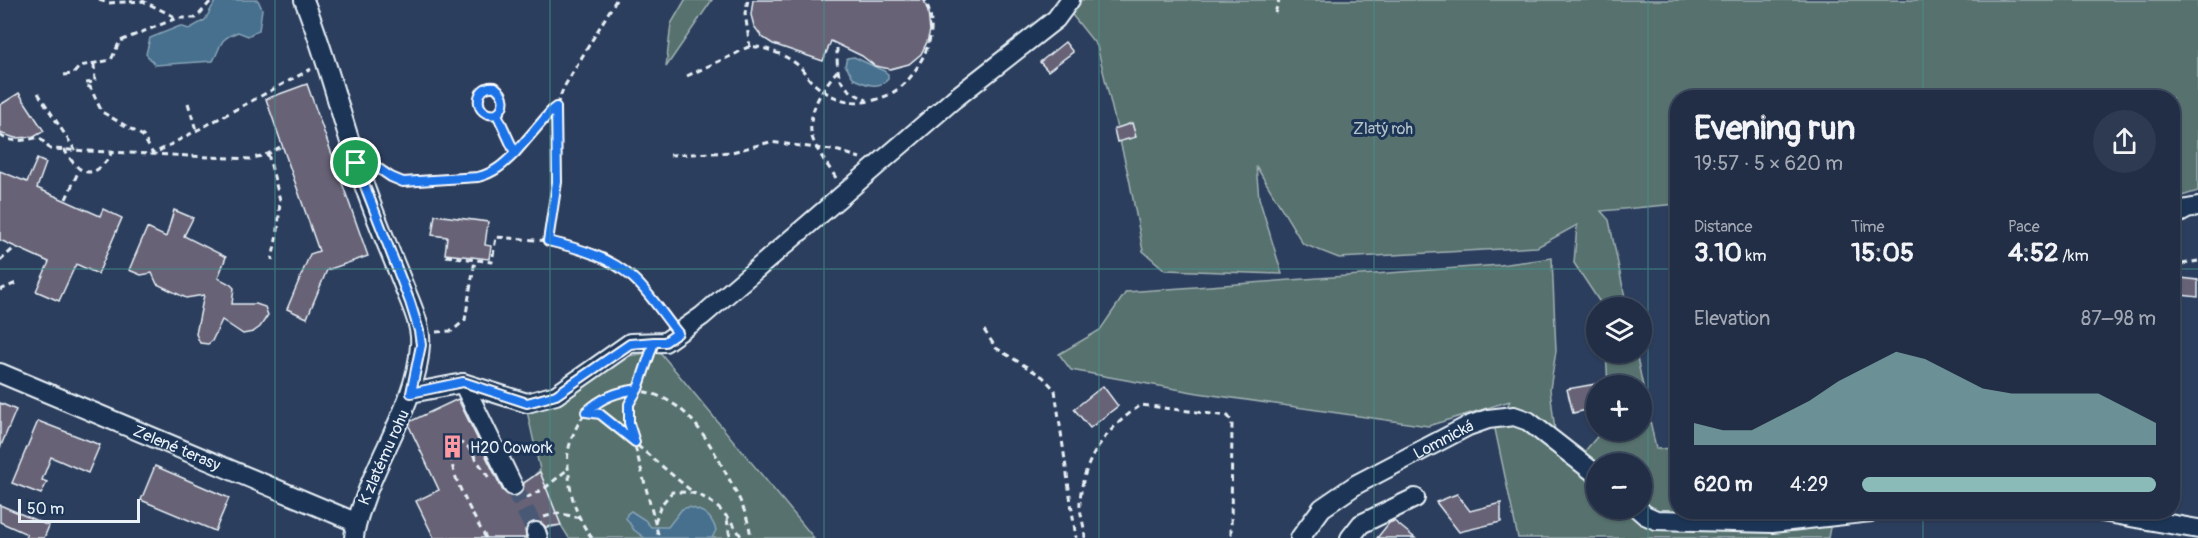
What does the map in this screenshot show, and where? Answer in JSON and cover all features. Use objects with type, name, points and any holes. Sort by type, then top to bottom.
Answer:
[{"type":"street","name":"K zlatému rohu","points":[[304,0],[322,44],[356,163],[410,302],[421,345],[411,393],[376,467],[354,534]]},
{"type":"street","points":[[411,393],[463,382],[527,403],[556,395],[630,344],[665,342],[717,304],[954,99],[1056,19],[1070,0]]},
{"type":"street","points":[[2180,213],[2198,207]]},
{"type":"street","name":"Zelené terasy","points":[[0,373],[354,534]]},
{"type":"street","points":[[463,382],[518,492]]},
{"type":"street","name":"Lomnická","points":[[1300,538],[1322,508],[1357,484],[1468,426],[1488,419],[1514,416],[1528,420],[1586,466]]},
{"type":"street","points":[[1350,538],[1361,524],[1415,498]]},
{"type":"street","points":[[1652,518],[1760,523],[1799,519]]},
{"type":"street","points":[[2142,519],[2198,529]]},
{"type":"path","points":[[99,0],[108,3],[143,1],[177,18]]},
{"type":"path","points":[[64,75],[73,74],[80,66],[111,60],[120,40],[177,18],[196,18],[212,0]]},
{"type":"path","points":[[548,241],[557,182],[556,107],[564,87],[616,0]]},
{"type":"path","points":[[748,0],[745,13],[750,47]]},
{"type":"path","points":[[687,76],[750,47],[771,50],[799,66],[821,90],[853,104],[869,102],[894,93],[913,76],[932,33],[930,12],[925,0]]},
{"type":"path","points":[[1275,13],[1279,0]]},
{"type":"path","points":[[837,48],[837,71],[842,86],[869,102]]},
{"type":"path","points":[[153,154],[302,72],[327,62]]},
{"type":"path","points":[[94,64],[94,82],[86,83],[86,86],[90,87],[102,112],[143,136],[153,154]]},
{"type":"path","points":[[837,71],[821,90],[813,110],[811,132],[845,193]]},
{"type":"path","points":[[487,87],[495,87],[503,96],[502,109],[497,114],[486,114],[478,106],[479,95],[487,87]]},
{"type":"path","points":[[38,93],[75,150]]},
{"type":"path","points":[[188,103],[196,130]]},
{"type":"path","points":[[356,163],[372,164],[397,180],[410,182],[489,174],[502,166],[515,153],[556,107]]},
{"type":"path","points":[[497,114],[515,153]]},
{"type":"path","points":[[0,135],[4,139],[20,141],[39,137],[50,148],[250,159],[268,154],[280,147]]},
{"type":"path","points":[[670,155],[732,152],[770,142],[839,151],[880,163]]},
{"type":"path","points":[[64,149],[73,165],[79,170],[93,171],[104,166],[112,152]]},
{"type":"path","points":[[268,154],[280,200],[278,230],[272,260]]},
{"type":"path","points":[[66,199],[79,170]]},
{"type":"path","points":[[446,256],[492,262],[496,237],[548,241],[573,247],[608,260],[634,278],[678,333]]},
{"type":"path","points":[[0,261],[13,249]]},
{"type":"path","points":[[442,333],[452,331],[465,320],[475,260]]},
{"type":"path","points":[[2180,264],[2198,261]]},
{"type":"path","points":[[0,290],[16,283]]},
{"type":"path","points":[[984,330],[996,348],[1042,378],[1055,390],[1076,538]]},
{"type":"path","points":[[654,342],[638,389],[629,404],[629,423],[659,538]]},
{"type":"path","points":[[592,538],[580,518],[569,487],[568,453],[575,432],[586,412],[618,392],[638,389],[676,405],[693,422],[715,454],[740,500],[749,523],[751,538]]},
{"type":"path","points":[[1085,538],[1080,503],[1085,471],[1092,454],[1108,431],[1141,405],[1228,416],[1232,422],[1231,538]]},
{"type":"path","points":[[586,412],[600,414],[695,494],[712,502],[742,538]]},
{"type":"path","points":[[486,538],[461,490],[450,454],[452,447],[461,443],[468,447],[491,481]]},
{"type":"path","points":[[518,492],[536,494],[568,469]]},
{"type":"path","points":[[654,524],[661,505],[672,492],[695,494]]},
{"type":"path","points":[[727,518],[730,538]]},
{"type":"green space","points":[[685,0],[712,0],[666,67],[671,24]]},
{"type":"green space","name":"Zlatý roh","points":[[1079,0],[2198,0],[2198,191],[2180,197],[2180,90],[1670,90],[1670,205],[1601,211],[1609,220],[1625,297],[1596,297],[1574,263],[1577,225],[1537,247],[1339,258],[1303,244],[1256,166],[1259,198],[1282,274],[1165,270],[1143,251],[1129,178],[1097,46],[1069,11]]},
{"type":"green space","points":[[1552,258],[1556,351],[1550,389],[1555,431],[1579,458],[1593,441],[1652,441],[1652,430],[1656,449],[1670,448],[1670,519],[1832,519],[1828,538],[1518,538],[1495,429],[1510,401],[1428,426],[1198,393],[1071,370],[1059,354],[1100,330],[1126,292],[1500,265]]},
{"type":"green space","points":[[659,351],[814,538],[569,538],[561,525],[539,530],[533,538],[473,538],[468,429],[501,479],[518,486],[540,470],[527,411],[622,357]]},
{"type":"green space","points":[[1607,363],[1638,363],[1641,375],[1607,375]]},
{"type":"water","points":[[216,0],[258,0],[262,9],[259,30],[248,36],[238,32],[227,38],[221,43],[213,61],[155,65],[146,54],[150,38],[180,26],[189,29],[205,20]]},
{"type":"water","points":[[854,57],[884,71],[888,74],[888,79],[876,85],[854,79],[845,65],[847,58]]},
{"type":"water","points":[[689,507],[703,512],[712,521],[716,530],[712,538],[645,538],[634,530],[626,518],[631,511],[651,527],[668,527],[682,509]]},
{"type":"building","points":[[753,0],[924,0],[930,31],[921,54],[909,64],[890,69],[875,66],[862,56],[831,41],[823,61],[773,44],[762,37],[754,26],[751,15]]},
{"type":"building","points":[[1065,42],[1073,52],[1048,71],[1040,62]]},
{"type":"building","points":[[307,84],[368,256],[327,270],[307,318],[287,309],[310,254],[319,251],[266,99]]},
{"type":"building","points":[[19,93],[44,131],[34,137],[15,138],[0,133],[0,105]]},
{"type":"building","points":[[1132,123],[1136,137],[1117,142],[1114,129]]},
{"type":"building","points":[[37,159],[46,163],[37,188],[100,216],[103,209],[122,218],[98,274],[76,264],[59,301],[36,291],[49,262],[0,240],[0,171],[27,182]]},
{"type":"building","points":[[174,210],[193,218],[184,236],[226,257],[218,278],[234,288],[232,304],[256,304],[265,307],[268,315],[260,327],[253,332],[243,334],[222,320],[212,341],[208,344],[200,343],[196,334],[204,295],[186,298],[157,284],[152,273],[141,275],[129,270],[147,228],[166,237]]},
{"type":"building","points":[[435,215],[488,222],[485,245],[491,246],[489,259],[445,254],[447,237],[432,235]]},
{"type":"building","points":[[2180,278],[2198,280],[2198,297],[2180,295]]},
{"type":"building","points":[[1103,386],[1118,406],[1090,428],[1074,409]]},
{"type":"building","points":[[1586,386],[1586,410],[1573,413],[1567,389]]},
{"type":"building","name":"H2O Cowork","points":[[458,399],[503,491],[512,497],[518,496],[523,492],[524,483],[540,472],[561,525],[546,527],[539,521],[532,522],[525,529],[526,538],[434,538],[416,501],[439,490],[409,426],[411,421]]},
{"type":"building","points":[[0,403],[16,410],[0,448]]},
{"type":"building","points":[[38,421],[100,445],[88,473],[51,457],[42,480],[47,482],[41,494],[12,483]]},
{"type":"building","points":[[155,466],[229,498],[215,531],[141,500]]},
{"type":"building","points":[[1457,494],[1470,511],[1501,503],[1501,522],[1459,532],[1436,502]]},
{"type":"building","points":[[0,505],[49,526],[44,538],[25,538],[27,534],[0,522]]},
{"type":"building","points":[[1394,521],[1415,538],[1377,538],[1389,523]]},
{"type":"tunnel","points":[[513,486],[536,532]]},
{"type":"place","name":"H2O Cowork","points":[[452,447]]},
{"type":"route","points":[[356,163],[372,164],[403,182],[478,177],[489,174],[502,166],[515,153],[497,114],[486,114],[478,106],[477,100],[482,91],[491,86],[500,91],[503,96],[502,109],[497,114],[515,153],[556,107],[557,182],[548,241],[573,247],[608,260],[634,278],[678,333],[665,342],[654,342],[638,389],[629,404],[629,423],[635,442],[600,414],[586,412],[618,392],[638,389],[654,342],[630,344],[556,395],[527,403],[463,382],[411,393],[421,345],[419,331],[356,163]]}]
